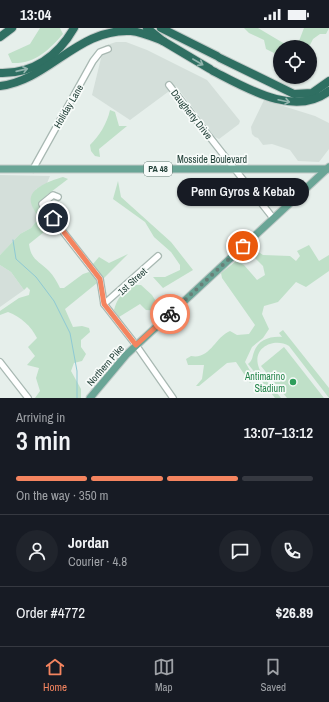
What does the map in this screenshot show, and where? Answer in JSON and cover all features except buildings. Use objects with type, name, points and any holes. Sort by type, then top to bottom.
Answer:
[{"type":"highway","points":[[0,37],[12,28]]},
{"type":"highway","points":[[43,63],[62,46],[74,28]]},
{"type":"highway","points":[[147,28],[163,41],[212,70],[264,95],[288,102],[309,101],[329,91]]},
{"type":"highway","points":[[161,28],[294,94],[312,93],[329,81]]},
{"type":"highway","points":[[0,73],[23,70],[43,63],[92,36],[115,31],[136,32],[163,41]]},
{"type":"highway","points":[[0,86],[14,84],[32,76],[70,49]]},
{"type":"main road","name":"Mosside Boulevard","points":[[0,169],[328,168]]},
{"type":"main road","name":"Northern Pike","points":[[90,398],[106,377],[136,345],[328,168]]},
{"type":"street","name":"Holiday Lane","points":[[33,169],[93,61],[100,52],[108,49]]},
{"type":"street","name":"Daugherty Drive","points":[[170,85],[273,218]]},
{"type":"street","points":[[58,197],[53,195],[42,204],[43,206],[100,279],[104,304],[136,345],[173,398]]},
{"type":"street","name":"1st Street","points":[[104,304],[158,256]]},
{"type":"street","points":[[0,362],[28,398]]},
{"type":"shaded area","points":[[116,42],[126,42],[147,50],[207,80],[240,121],[239,124],[219,139],[215,137],[176,86],[130,120],[92,95],[104,46]]},
{"type":"shaded area","points":[[264,100],[315,116],[329,123],[329,149],[319,162],[298,161],[290,150],[272,144],[263,145],[258,138],[252,134],[251,127]]},
{"type":"shaded area","points":[[0,175],[50,176],[47,183],[36,189],[33,208],[39,218],[31,228],[20,234],[0,255]]},
{"type":"shaded area","points":[[0,265],[11,272],[24,290],[0,307]]},
{"type":"green space","points":[[40,28],[60,28],[63,34],[41,55],[28,61],[12,63],[8,54],[30,44]]},
{"type":"green space","points":[[244,28],[258,28],[278,40],[273,40],[273,52],[266,49],[264,40],[249,33]]},
{"type":"green space","points":[[304,28],[329,28],[326,34],[320,34],[313,39],[299,40]]},
{"type":"green space","points":[[110,110],[115,112],[119,126],[127,126],[99,149],[100,157],[95,156],[91,151],[90,145],[102,129]]},
{"type":"green space","points":[[63,177],[68,179],[47,195],[40,204],[54,224],[29,244],[30,249],[36,260],[52,275],[60,288],[64,288],[83,274],[89,272],[94,275],[97,283],[65,309],[73,327],[82,326],[89,328],[90,332],[81,340],[81,347],[86,354],[82,361],[74,363],[71,371],[81,389],[81,398],[35,398],[40,391],[36,378],[39,368],[27,365],[35,356],[28,347],[37,338],[29,326],[17,316],[8,312],[0,315],[0,311],[19,298],[29,295],[30,290],[27,287],[24,290],[11,272],[0,265],[0,255],[20,234],[31,228],[39,218],[31,203],[33,193],[44,184]]},
{"type":"green space","points":[[118,181],[121,197],[171,242],[193,270],[163,288],[153,277],[165,277],[180,270],[180,265],[171,252],[154,237],[145,222],[113,199]]},
{"type":"green space","points":[[309,245],[319,261],[329,255],[329,271],[306,287],[296,282],[278,302],[264,306],[262,314],[269,329],[263,338],[252,347],[245,362],[255,379],[250,383],[236,362],[227,363],[199,386],[196,386],[202,379],[204,365],[188,365],[186,359],[191,356],[203,355],[220,338],[230,331],[237,335],[249,334],[255,325],[222,278],[221,273],[236,261],[244,265],[257,280],[265,275],[263,266],[249,252],[251,247],[263,255],[290,256],[296,261],[300,256],[297,251]]},
{"type":"green space","points":[[128,254],[103,279],[93,264],[99,257],[109,263]]},
{"type":"green space","points":[[130,285],[141,285],[152,295],[162,311],[146,310],[140,304],[119,317],[114,310],[115,306],[120,296]]},
{"type":"green space","points":[[283,330],[329,388],[329,398],[289,346],[277,343],[265,346],[258,355],[257,361],[266,380],[281,398],[275,398],[248,364],[252,360],[258,344],[269,338],[282,337],[279,333]]},
{"type":"green space","name":"Antimarino Stadium","points":[[284,347],[324,398],[287,398],[261,366]]},
{"type":"waterway","points":[[13,240],[16,259],[36,277],[54,301],[70,333],[77,371],[77,398]]},
{"type":"way so far","points":[[170,314],[243,246]]},
{"type":"place","name":"Penn Gyros & Kebab","points":[[243,246]]},
{"type":"place","name":"Antimarino Stadium","points":[[293,382]]},
{"type":"route","points":[[53,218],[100,279],[104,304],[136,345],[170,314]]}]
